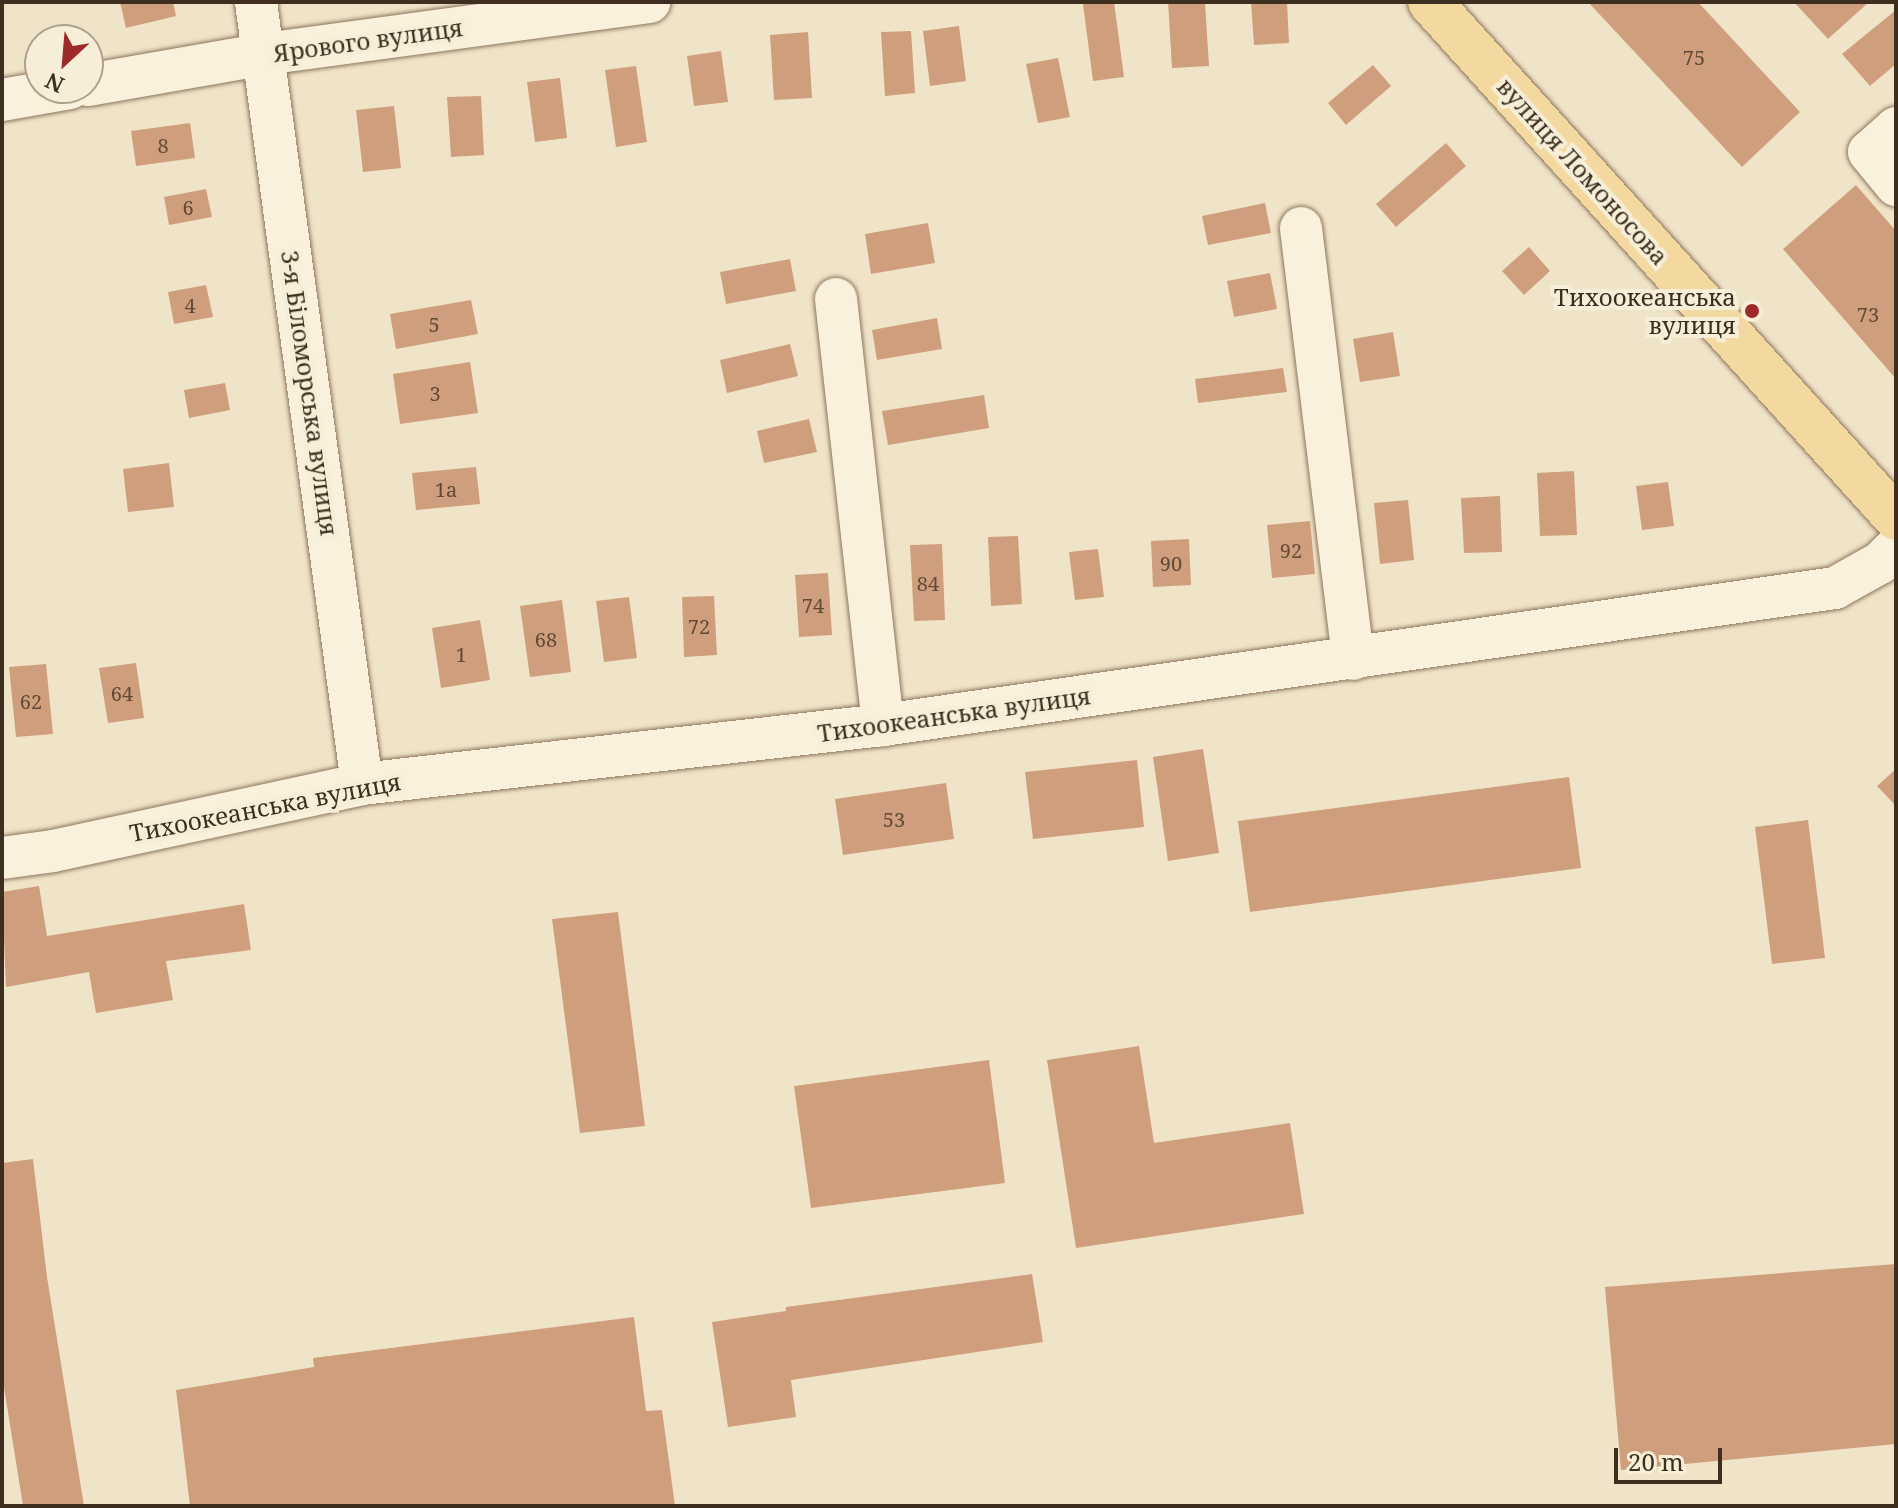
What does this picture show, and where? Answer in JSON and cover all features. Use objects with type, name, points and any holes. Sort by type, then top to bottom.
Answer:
[{"type":"main road","name":"вулиця Ломоносова","points":[[1430,2],[1896,518]]},
{"type":"street","name":"3-я Біломорська вулиця","points":[[256,2],[362,784]]},
{"type":"street","name":"Ярового вулиця","points":[[104,82],[265,54],[650,2]]},
{"type":"street","points":[[2,100],[24,96]]},
{"type":"street","points":[[1896,128],[1869,152],[1896,185]]},
{"type":"street","points":[[1301,228],[1353,659]]},
{"type":"street","points":[[836,299],[883,725]]},
{"type":"street","name":"Тихоокеанська вулиця","points":[[2,858],[53,851],[362,784],[883,725],[1835,588],[1880,563],[1896,547]]},
{"type":"building","points":[[120,2],[173,2],[176,16],[126,28]]},
{"type":"building","points":[[1114,2],[1124,77],[1093,81],[1083,4]]},
{"type":"building","points":[[1168,2],[1205,2],[1209,66],[1172,68]]},
{"type":"building","points":[[1251,2],[1287,2],[1289,43],[1254,45]]},
{"type":"building","points":[[1588,2],[1698,2],[1800,112],[1742,167]]},
{"type":"building","points":[[1794,2],[1869,2],[1828,39]]},
{"type":"building","points":[[1896,10],[1896,64],[1870,86],[1842,54]]},
{"type":"building","points":[[959,26],[966,81],[930,86],[923,31]]},
{"type":"building","points":[[911,31],[915,93],[885,96],[881,32]]},
{"type":"building","points":[[808,32],[812,98],[774,100],[770,35]]},
{"type":"building","points":[[721,51],[728,102],[694,106],[687,56]]},
{"type":"building","points":[[1058,58],[1070,117],[1038,123],[1026,64]]},
{"type":"building","points":[[1373,65],[1391,86],[1346,125],[1328,103]]},
{"type":"building","points":[[636,66],[647,142],[616,147],[605,70]]},
{"type":"building","points":[[560,78],[567,138],[535,142],[527,82]]},
{"type":"building","points":[[481,96],[484,155],[451,157],[447,97]]},
{"type":"building","points":[[394,106],[401,168],[363,172],[356,110]]},
{"type":"building","points":[[190,123],[195,158],[136,166],[131,131]]},
{"type":"building","points":[[1446,143],[1466,166],[1396,227],[1376,204]]},
{"type":"building","points":[[1856,185],[1896,231],[1896,379],[1783,249]]},
{"type":"building","points":[[206,189],[212,217],[169,225],[164,197]]},
{"type":"building","points":[[1265,203],[1271,233],[1208,245],[1202,216]]},
{"type":"building","points":[[928,223],[935,263],[871,274],[865,234]]},
{"type":"building","points":[[1529,247],[1550,271],[1524,295],[1502,271]]},
{"type":"building","points":[[790,259],[796,291],[726,304],[720,272]]},
{"type":"building","points":[[1270,273],[1277,309],[1234,317],[1227,281]]},
{"type":"building","points":[[206,285],[213,317],[174,324],[168,292]]},
{"type":"building","points":[[471,300],[478,334],[396,349],[390,314]]},
{"type":"building","points":[[937,318],[942,349],[877,360],[872,330]]},
{"type":"building","points":[[1393,332],[1400,376],[1360,382],[1353,339]]},
{"type":"building","points":[[790,344],[798,376],[727,393],[720,360]]},
{"type":"building","points":[[470,362],[478,413],[400,424],[393,374]]},
{"type":"building","points":[[1283,368],[1287,392],[1198,403],[1195,379]]},
{"type":"building","points":[[225,383],[230,410],[189,418],[184,390]]},
{"type":"building","points":[[984,395],[989,428],[888,445],[882,411]]},
{"type":"building","points":[[809,419],[817,452],[764,463],[757,431]]},
{"type":"building","points":[[169,463],[174,507],[128,512],[123,469]]},
{"type":"building","points":[[476,467],[480,504],[416,510],[412,473]]},
{"type":"building","points":[[1574,471],[1577,535],[1540,536],[1537,473]]},
{"type":"building","points":[[1668,482],[1674,526],[1642,530],[1636,486]]},
{"type":"building","points":[[1500,496],[1502,552],[1464,553],[1461,498]]},
{"type":"building","points":[[1408,500],[1414,560],[1380,564],[1374,503]]},
{"type":"building","points":[[1310,521],[1315,574],[1272,578],[1267,525]]},
{"type":"building","points":[[1018,536],[1022,604],[991,606],[988,537]]},
{"type":"building","points":[[1189,539],[1191,585],[1153,587],[1151,541]]},
{"type":"building","points":[[942,544],[945,620],[914,621],[910,545]]},
{"type":"building","points":[[1098,549],[1104,597],[1075,600],[1069,552]]},
{"type":"building","points":[[828,573],[832,635],[799,637],[795,575]]},
{"type":"building","points":[[714,596],[717,655],[684,657],[682,597]]},
{"type":"building","points":[[629,597],[637,658],[604,662],[596,601]]},
{"type":"building","points":[[562,600],[571,672],[530,677],[520,606]]},
{"type":"building","points":[[480,620],[490,680],[441,688],[432,628]]},
{"type":"building","points":[[136,663],[144,718],[108,723],[99,668]]},
{"type":"building","points":[[46,664],[53,734],[16,737],[9,667]]},
{"type":"building","points":[[1203,749],[1219,853],[1168,861],[1153,757]]},
{"type":"building","points":[[1137,760],[1144,827],[1033,839],[1025,772]]},
{"type":"building","points":[[1896,769],[1896,806],[1877,786]]},
{"type":"building","points":[[1569,777],[1581,868],[1250,912],[1238,821]]},
{"type":"building","points":[[946,783],[954,839],[843,855],[835,799]]},
{"type":"building","points":[[1808,820],[1825,958],[1772,964],[1755,827]]},
{"type":"building","points":[[39,886],[47,936],[244,904],[251,950],[166,961],[173,1000],[96,1013],[89,972],[6,987],[2,892]]},
{"type":"building","points":[[618,912],[645,1126],[580,1133],[552,919]]},
{"type":"building","points":[[1139,1046],[1154,1143],[1290,1123],[1304,1214],[1076,1248],[1047,1060]]},
{"type":"building","points":[[989,1060],[1005,1183],[811,1208],[794,1086]]},
{"type":"building","points":[[33,1159],[47,1277],[84,1506],[23,1506],[2,1375],[2,1163]]},
{"type":"building","points":[[1896,1264],[1896,1444],[1621,1470],[1605,1287]]},
{"type":"building","points":[[1032,1274],[1043,1342],[791,1380],[796,1417],[728,1427],[712,1322],[786,1311],[786,1307]]},
{"type":"building","points":[[634,1317],[646,1411],[662,1410],[675,1506],[190,1506],[176,1390],[314,1367],[313,1358]]},
{"type":"place","name":"Тихоокеанська вулиця","points":[[1752,311]]}]
